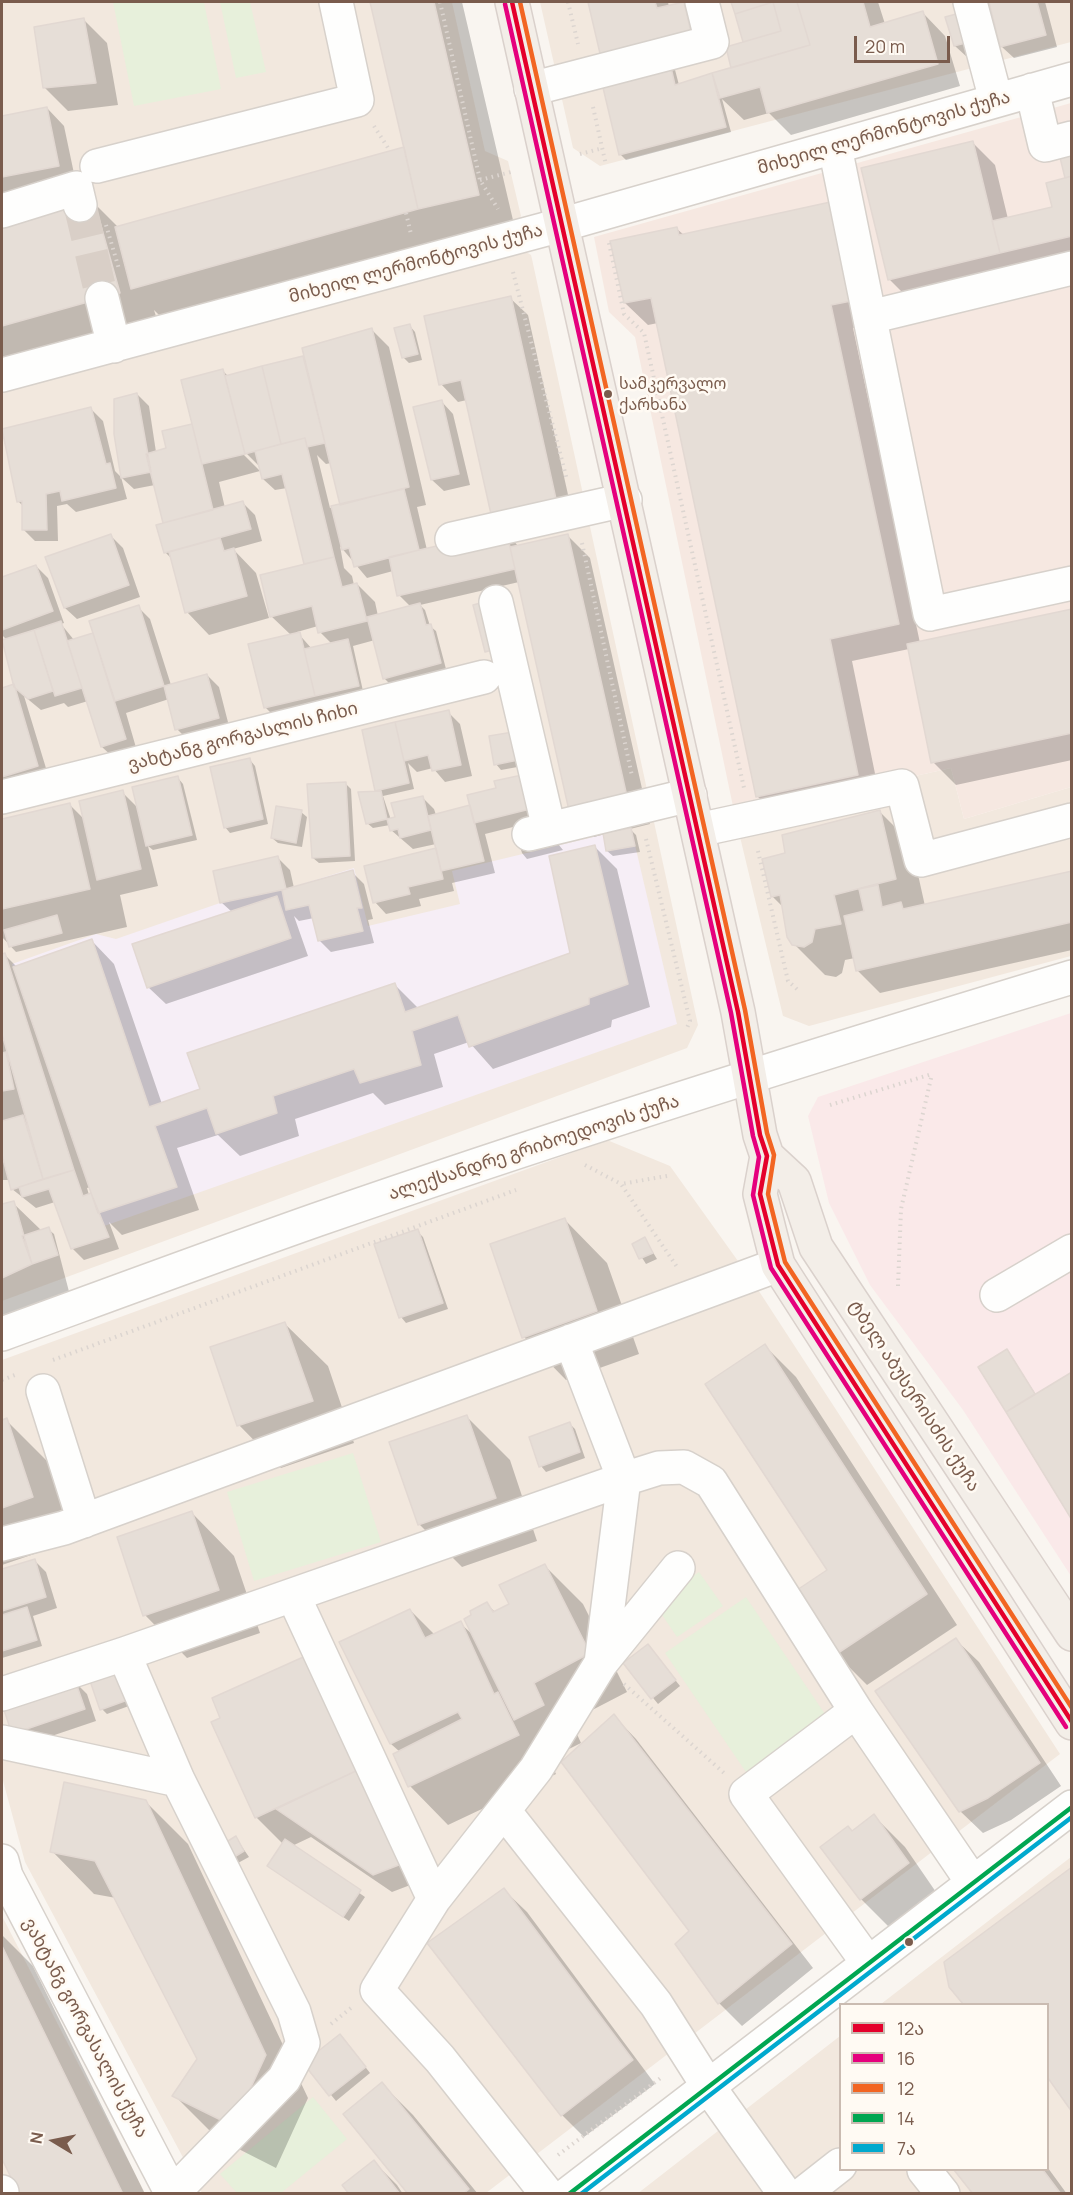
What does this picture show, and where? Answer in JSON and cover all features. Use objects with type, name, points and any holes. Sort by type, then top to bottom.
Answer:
[{"type":"main road","points":[[512,2],[698,830],[760,1135],[767,1156],[760,1194],[778,1265],[1071,1723]]},
{"type":"main road","name":"ტბელ აბუსერისძის ქუჩა","points":[[767,1156],[794,1180],[816,1247],[1067,1617]]},
{"type":"street","points":[[97,166],[357,100],[336,2]]},
{"type":"street","points":[[531,89],[712,42],[702,2]]},
{"type":"street","points":[[969,2],[996,100]]},
{"type":"street","name":"მიხეილ ლერმონტოვის ქუჩა","points":[[2,375],[561,225],[1071,79]]},
{"type":"street","points":[[1032,90],[1045,145],[1071,138]]},
{"type":"street","points":[[835,147],[930,614],[1071,584]]},
{"type":"street","points":[[2,211],[76,188],[92,211]]},
{"type":"street","points":[[870,317],[1071,268]]},
{"type":"street","points":[[112,289],[114,346]]},
{"type":"street","points":[[452,539],[625,500]]},
{"type":"street","points":[[496,602],[538,832],[690,795]]},
{"type":"street","name":"ვახტანგ გორგასლის ჩიხი","points":[[2,797],[484,676]]},
{"type":"street","points":[[698,830],[902,786],[921,860],[1071,820]]},
{"type":"street","name":"ალექსანდრე გრიბოედოვის ქუჩა","points":[[2,1334],[316,1220],[750,1077],[1071,977]]},
{"type":"street","points":[[997,1294],[1071,1251]]},
{"type":"street","points":[[2,1544],[84,1521],[778,1265]]},
{"type":"street","points":[[571,1341],[624,1479],[601,1663]]},
{"type":"street","points":[[36,1376],[84,1521]]},
{"type":"street","points":[[2,1694],[124,1654],[624,1479],[659,1468],[684,1467],[711,1482],[856,1711],[973,1883]]},
{"type":"street","points":[[547,2193],[440,2060],[377,1990],[434,1899],[536,1768],[601,1663],[678,1568]]},
{"type":"street","points":[[293,1595],[434,1899]]},
{"type":"street","points":[[124,1654],[178,1780],[294,2012],[303,2043],[284,2079],[172,2193]]},
{"type":"street","points":[[856,1711],[746,1794],[868,1963]]},
{"type":"street","points":[[2,1742],[178,1780]]},
{"type":"street","points":[[568,2193],[1071,1807]]},
{"type":"street","points":[[504,1811],[656,2004],[708,2086],[785,2193]]},
{"type":"street","name":"ვახტანგ გორგასალის ქუჩა","points":[[3,1872],[172,2193]]},
{"type":"street","points":[[803,2193],[839,2165]]},
{"type":"street","points":[[926,2171],[943,2193]]},
{"type":"path","points":[[440,2],[480,180],[500,213]]},
{"type":"path","points":[[580,154],[603,148]]},
{"type":"path","points":[[480,180],[511,172]]},
{"type":"path","points":[[92,211],[112,289]]},
{"type":"path","points":[[406,213],[411,238]]},
{"type":"path","points":[[613,234],[609,240],[624,314],[644,333],[750,819],[788,981],[799,991]]},
{"type":"path","points":[[510,264],[575,511],[639,807],[690,1021],[686,1030]]},
{"type":"path","points":[[830,1105],[932,1074],[901,1209],[898,1286]]},
{"type":"path","points":[[584,1165],[621,1184],[697,1296]]},
{"type":"path","points":[[621,1184],[667,1176]]},
{"type":"path","points":[[2,1380],[36,1376],[527,1185]]},
{"type":"path","points":[[601,1663],[746,1794]]},
{"type":"path","points":[[303,2043],[377,1990]]},
{"type":"shaded area","points":[[2,2],[452,2],[485,151],[508,161],[521,216],[513,228],[2,358]]},
{"type":"shaded area","points":[[540,2],[1071,2],[1071,42],[600,166],[573,148]]},
{"type":"shaded area","points":[[1071,103],[1071,787],[964,819],[951,768],[735,816],[635,337],[609,312],[594,237]]},
{"type":"shaded area","points":[[518,247],[531,255],[532,259],[698,1025],[687,1048],[2,1301],[2,382]]},
{"type":"shaded area","points":[[951,768],[964,819],[1071,787],[1071,956],[809,1026],[783,1016],[735,816]]},
{"type":"shaded area","points":[[631,828],[677,1024],[104,1226],[12,964],[96,934],[116,939],[220,903],[286,889],[354,868],[368,926],[460,904],[452,871]]},
{"type":"shaded area","points":[[1071,1013],[1071,1576],[963,1410],[870,1285],[829,1203],[808,1116],[818,1097]]},
{"type":"shaded area","points":[[607,1140],[670,1166],[753,1282],[1060,1754],[486,2193],[202,2193],[25,1862],[2,1777],[2,1360]]},
{"type":"shaded area","points":[[1071,1857],[1071,2193],[637,2194],[839,2037],[839,2171],[1049,2171],[1049,2003],[882,2003]]},
{"type":"shaded area","points":[[2,1916],[145,2193],[2,2193]]},
{"type":"green space","points":[[113,2],[204,2],[221,89],[134,106]]},
{"type":"green space","points":[[220,2],[250,2],[266,72],[236,78]]},
{"type":"green space","points":[[353,1453],[381,1542],[254,1581],[227,1492]]},
{"type":"green space","points":[[699,1572],[723,1606],[677,1637],[654,1603]]},
{"type":"green space","points":[[746,1597],[829,1720],[748,1775],[665,1653]]},
{"type":"green space","points":[[313,2097],[347,2139],[281,2193],[237,2193],[220,2174]]},
{"type":"building","points":[[370,2],[434,2],[479,195],[418,209]]},
{"type":"building","points":[[588,2],[655,2],[657,8],[684,2],[693,41],[602,62]]},
{"type":"building","points":[[731,2],[773,2],[735,14]]},
{"type":"building","points":[[773,2],[797,2],[810,45],[731,68],[726,47],[781,31]]},
{"type":"building","points":[[773,2],[781,31],[743,42],[735,14]]},
{"type":"building","points":[[797,2],[863,2],[870,27],[923,11],[938,64],[767,113],[760,87],[720,98],[712,73],[810,45]]},
{"type":"building","points":[[989,2],[1037,2],[1046,35],[1000,47]]},
{"type":"building","points":[[960,13],[969,42],[954,46],[945,17]]},
{"type":"building","points":[[84,18],[96,83],[43,88],[34,27]]},
{"type":"building","points":[[669,59],[675,85],[712,73],[726,127],[619,155],[600,75]]},
{"type":"building","points":[[47,107],[59,166],[2,177],[2,116]]},
{"type":"building","points":[[1072,133],[1072,176],[1065,178],[1055,137]]},
{"type":"building","points":[[973,141],[1000,253],[888,280],[861,168]]},
{"type":"building","points":[[404,147],[418,209],[131,289],[115,227]]},
{"type":"building","points":[[1072,176],[1072,236],[1000,253],[992,221],[1052,207],[1046,183]]},
{"type":"building","points":[[94,201],[120,293],[2,326],[2,227]]},
{"type":"building","points":[[835,201],[856,300],[831,305],[899,624],[830,639],[858,775],[756,797],[651,298],[624,303],[610,241],[677,227],[679,235]]},
{"type":"building","points":[[511,296],[558,508],[493,523],[461,380],[439,385],[424,316]]},
{"type":"building","points":[[410,324],[418,354],[402,358],[394,328]]},
{"type":"building","points":[[372,328],[409,487],[340,505],[302,348]]},
{"type":"building","points":[[303,356],[325,443],[307,447],[305,438],[281,444],[262,366]]},
{"type":"building","points":[[262,366],[281,444],[245,454],[225,376]]},
{"type":"building","points":[[223,369],[245,454],[202,464],[181,380]]},
{"type":"building","points":[[137,393],[151,472],[121,478],[114,434],[114,399]]},
{"type":"building","points":[[442,400],[459,474],[431,480],[413,407]]},
{"type":"building","points":[[91,407],[106,464],[110,463],[116,488],[62,501],[60,491],[46,494],[47,530],[22,530],[22,501],[17,502],[2,429]]},
{"type":"building","points":[[192,424],[213,510],[163,523],[146,454],[166,448],[162,431]]},
{"type":"building","points":[[305,438],[334,557],[304,564],[282,474],[262,479],[255,451]]},
{"type":"building","points":[[404,489],[419,550],[354,567],[349,548],[342,550],[331,506]]},
{"type":"building","points":[[243,501],[251,529],[164,553],[156,525]]},
{"type":"building","points":[[506,530],[515,569],[397,596],[389,557]]},
{"type":"building","points":[[111,534],[129,585],[64,608],[45,557]]},
{"type":"building","points":[[568,534],[628,801],[570,815],[510,547]]},
{"type":"building","points":[[220,538],[224,551],[234,548],[247,596],[185,613],[169,552]]},
{"type":"building","points":[[334,557],[342,587],[357,583],[367,621],[318,633],[312,606],[270,617],[260,575]]},
{"type":"building","points":[[36,565],[53,611],[2,630],[2,577]]},
{"type":"building","points":[[488,601],[500,648],[485,652],[473,605]]},
{"type":"building","points":[[420,603],[426,625],[431,624],[441,663],[383,679],[367,617]]},
{"type":"building","points":[[139,605],[164,686],[115,701],[89,621]]},
{"type":"building","points":[[1072,609],[1072,733],[931,763],[907,644]]},
{"type":"building","points":[[61,621],[82,688],[55,696],[34,630]]},
{"type":"building","points":[[34,630],[53,691],[28,699],[14,687],[2,640]]},
{"type":"building","points":[[300,632],[315,696],[264,708],[248,644]]},
{"type":"building","points":[[93,633],[126,739],[101,747],[67,641]]},
{"type":"building","points":[[348,639],[359,686],[315,696],[304,649]]},
{"type":"building","points":[[207,674],[219,718],[175,730],[164,686]]},
{"type":"building","points":[[14,684],[38,766],[2,777],[2,688]]},
{"type":"building","points":[[449,710],[461,765],[432,771],[428,755],[404,761],[395,722]]},
{"type":"building","points":[[395,722],[409,783],[375,791],[362,730]]},
{"type":"building","points":[[513,732],[518,760],[494,765],[489,736]]},
{"type":"building","points":[[250,758],[263,819],[224,828],[210,767]]},
{"type":"building","points":[[522,775],[530,809],[474,823],[467,795],[496,788],[494,781]]},
{"type":"building","points":[[178,776],[192,835],[146,846],[132,787]]},
{"type":"building","points":[[346,782],[350,856],[312,858],[307,784]]},
{"type":"building","points":[[123,790],[141,869],[97,880],[79,801]]},
{"type":"building","points":[[381,791],[387,819],[366,824],[358,792]]},
{"type":"building","points":[[423,796],[431,830],[400,838],[398,829],[390,831],[387,819],[395,817],[391,803]]},
{"type":"building","points":[[70,803],[90,889],[2,909],[2,819]]},
{"type":"building","points":[[470,805],[484,861],[441,871],[428,816]]},
{"type":"building","points":[[276,806],[302,810],[296,843],[271,838]]},
{"type":"building","points":[[880,810],[896,879],[834,895],[841,924],[815,929],[812,942],[804,947],[792,945],[787,937],[780,895],[771,897],[762,859],[785,853],[782,835]]},
{"type":"building","points":[[631,828],[635,846],[606,851],[603,833]]},
{"type":"building","points":[[595,845],[628,984],[589,998],[589,1004],[469,1047],[458,1015],[412,1031],[421,1065],[360,1083],[354,1069],[273,1096],[277,1113],[216,1134],[207,1108],[155,1126],[177,1187],[98,1213],[13,967],[92,939],[149,1107],[200,1089],[187,1053],[395,983],[405,1012],[570,953],[549,856]]},
{"type":"building","points":[[436,848],[443,879],[408,887],[410,894],[373,903],[364,866]]},
{"type":"building","points":[[278,856],[286,889],[220,903],[213,871]]},
{"type":"building","points":[[353,870],[362,908],[357,908],[363,931],[318,941],[309,905],[286,910],[282,890]]},
{"type":"building","points":[[1072,871],[1072,922],[856,971],[844,916],[864,911],[859,889],[878,885],[882,907],[901,902],[903,909]]},
{"type":"building","points":[[277,896],[291,938],[147,988],[132,944]]},
{"type":"building","points":[[57,915],[62,933],[9,947],[4,930]]},
{"type":"building","points":[[5,953],[74,1170],[43,1179],[2,1034],[2,954]]},
{"type":"building","points":[[6,1052],[14,1089],[2,1091],[2,1053]]},
{"type":"building","points":[[23,1115],[43,1179],[11,1190],[2,1155],[2,1121]]},
{"type":"building","points":[[74,1170],[83,1196],[91,1193],[109,1237],[71,1249],[49,1189],[22,1197],[19,1187]]},
{"type":"building","points":[[14,1201],[32,1264],[2,1278],[2,1204]]},
{"type":"building","points":[[565,1218],[597,1311],[522,1338],[490,1244]]},
{"type":"building","points":[[49,1227],[58,1255],[32,1264],[22,1236]]},
{"type":"building","points":[[418,1229],[443,1303],[399,1318],[374,1244]]},
{"type":"building","points":[[645,1237],[653,1253],[639,1259],[632,1244]]},
{"type":"building","points":[[285,1322],[313,1401],[237,1426],[210,1347]]},
{"type":"building","points":[[765,1344],[927,1594],[835,1655],[794,1592],[827,1570],[705,1384]]},
{"type":"building","points":[[1007,1349],[1035,1394],[1006,1412],[978,1367]]},
{"type":"building","points":[[1072,1372],[1072,1520],[1006,1412]]},
{"type":"building","points":[[467,1415],[496,1498],[418,1525],[389,1442]]},
{"type":"building","points":[[7,1418],[33,1497],[2,1508],[2,1420]]},
{"type":"building","points":[[570,1422],[580,1452],[539,1467],[529,1437]]},
{"type":"building","points":[[192,1511],[219,1590],[143,1616],[117,1537]]},
{"type":"building","points":[[35,1559],[46,1597],[2,1611],[2,1569]]},
{"type":"building","points":[[545,1564],[590,1653],[534,1683],[544,1705],[514,1720],[464,1619],[471,1615],[470,1611],[487,1602],[493,1612],[509,1604],[499,1585]]},
{"type":"building","points":[[27,1607],[37,1640],[2,1651],[2,1615]]},
{"type":"building","points":[[410,1609],[425,1638],[461,1621],[494,1694],[498,1692],[519,1735],[408,1787],[393,1754],[462,1719],[458,1712],[390,1744],[339,1642]]},
{"type":"building","points":[[956,1638],[1040,1763],[988,1798],[959,1812],[875,1691]]},
{"type":"building","points":[[648,1644],[676,1680],[651,1699],[623,1663]]},
{"type":"building","points":[[310,1654],[358,1770],[255,1818],[211,1722],[220,1718],[212,1698]]},
{"type":"building","points":[[120,1663],[133,1698],[100,1710],[88,1675]]},
{"type":"building","points":[[75,1680],[85,1709],[12,1734],[2,1704]]},
{"type":"building","points":[[614,1714],[792,1944],[718,2004],[675,1944],[689,1931],[561,1762]]},
{"type":"building","points":[[358,1770],[409,1861],[373,1875],[276,1809]]},
{"type":"building","points":[[64,1782],[146,1800],[266,2055],[233,2126],[172,2096],[197,2059],[95,1861],[50,1852]]},
{"type":"building","points":[[874,1814],[909,1863],[860,1900],[820,1847],[848,1826],[852,1831]]},
{"type":"building","points":[[236,1836],[244,1851],[231,1859],[223,1844]]},
{"type":"building","points":[[285,1839],[361,1890],[343,1917],[267,1866]]},
{"type":"building","points":[[1072,1867],[1072,2112],[1049,2079],[1049,2003],[962,2003],[949,1987],[944,1962]]},
{"type":"building","points":[[504,1888],[633,2060],[561,2116],[427,1943]]},
{"type":"building","points":[[2,1946],[123,2194],[19,2194],[2,2159]]},
{"type":"building","points":[[340,2034],[366,2067],[329,2096],[303,2063]]},
{"type":"building","points":[[382,2082],[469,2189],[463,2194],[408,2194],[343,2114]]},
{"type":"building","points":[[374,2160],[400,2194],[349,2194],[342,2185]]},
{"type":"building","points":[[955,2171],[1044,2171],[1061,2194],[973,2194]]},
{"type":"tunnel","points":[[80,205],[102,298]]},
{"type":"transit line","name":"12ა","points":[[512,2],[738,1012],[760,1135],[767,1156],[760,1194],[778,1265],[1072,1722]]},
{"type":"transit line","name":"12","points":[[520,2],[745,1010],[767,1133],[774,1155],[768,1194],[785,1262],[1072,1708]]},
{"type":"transit line","name":"16","points":[[505,4],[731,1013],[753,1136],[759,1157],[753,1195],[771,1268],[1066,1727]]},
{"type":"transit line","name":"14","points":[[569,2194],[1072,1807]]},
{"type":"transit line","name":"7ა","points":[[581,2194],[1072,1817]]},
{"type":"place","name":"სამკერვალო ქარხანა","points":[[608,394]]}]
